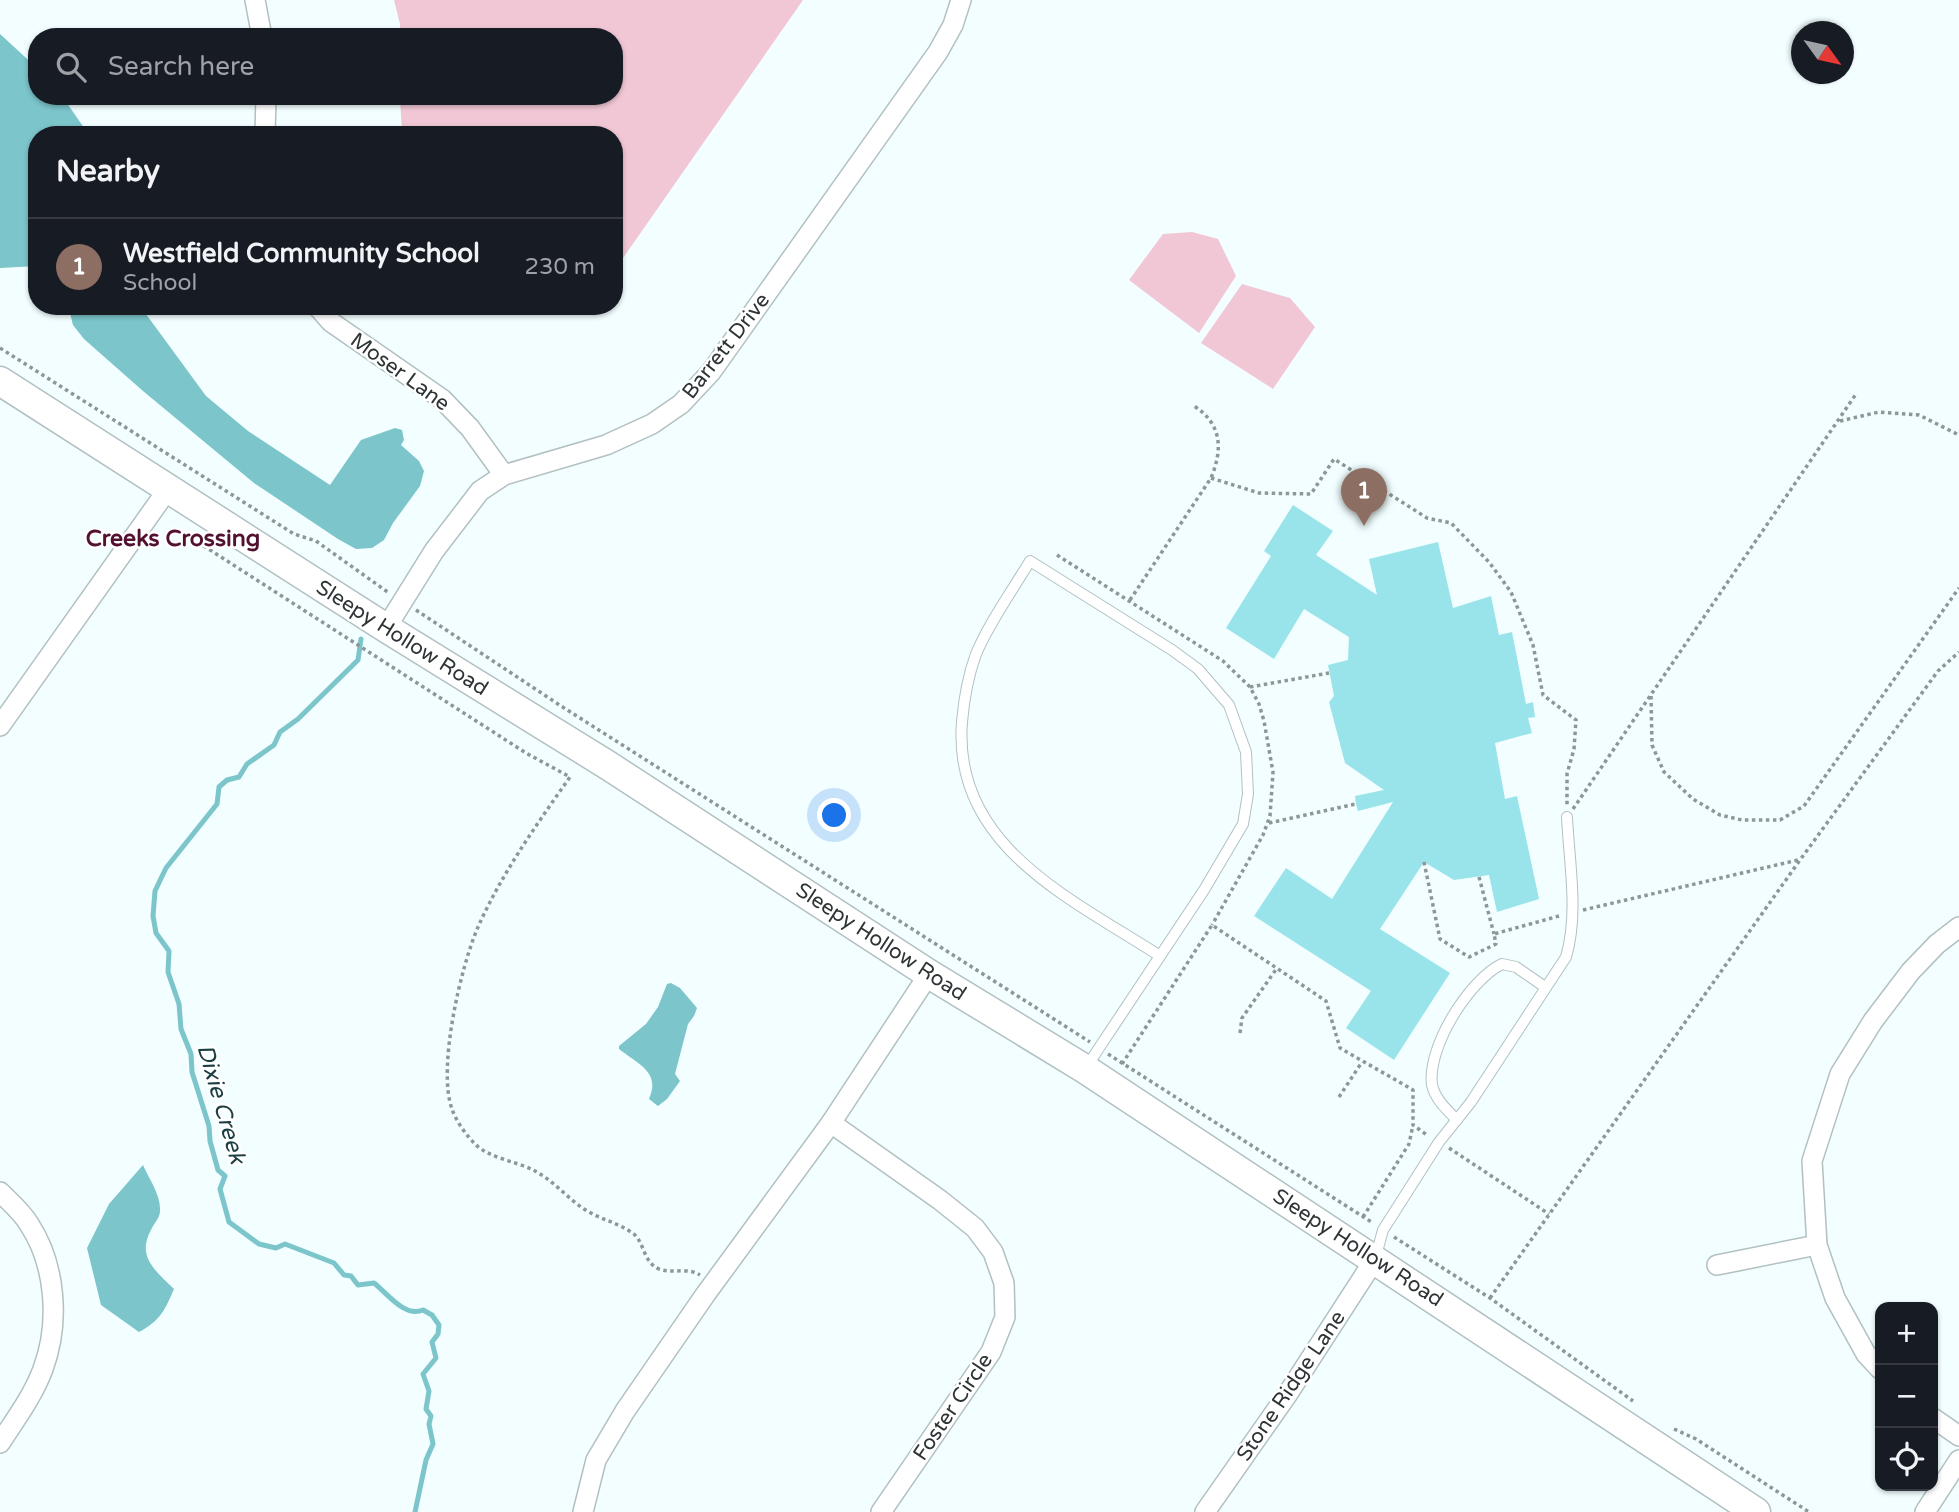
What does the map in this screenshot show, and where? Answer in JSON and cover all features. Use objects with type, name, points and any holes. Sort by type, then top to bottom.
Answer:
[{"type":"street","points":[[255,0],[260,28]]},
{"type":"street","name":"Barrett Drive","points":[[386,628],[434,551],[480,491],[505,475],[606,444],[652,424],[681,404],[711,372],[938,52],[953,25],[961,0]]},
{"type":"street","points":[[265,105],[265,126]]},
{"type":"street","name":"Moser Lane","points":[[325,315],[331,322],[442,399],[470,428],[505,475]]},
{"type":"street","name":"Sleepy Hollow Road","points":[[0,381],[386,628],[609,766],[929,974],[1092,1059],[1375,1259],[1756,1512]]},
{"type":"street","points":[[0,726],[167,489]]},
{"type":"street","points":[[1876,1365],[1866,1354],[1835,1298],[1817,1245],[1812,1161],[1840,1074],[1873,1021],[1911,971],[1937,944],[1959,927]]},
{"type":"street","points":[[583,1512],[596,1460],[625,1411],[713,1284],[831,1123],[929,974]]},
{"type":"street","name":"Foster Circle","points":[[831,1123],[975,1228],[993,1252],[1004,1283],[1004,1317],[991,1352],[881,1512]]},
{"type":"street","points":[[0,1192],[29,1224],[39,1245],[52,1290],[53,1314],[43,1370],[0,1443]]},
{"type":"street","points":[[1717,1265],[1817,1245]]},
{"type":"street","name":"Stone Ridge Lane","points":[[1205,1512],[1375,1259]]},
{"type":"street","points":[[1938,1421],[1959,1436]]},
{"type":"street","points":[[1926,1512],[1959,1460]]},
{"type":"lane","points":[[1092,1059],[1160,956],[1227,853],[1243,824],[1248,794],[1246,752],[1237,723],[1219,691],[1186,659],[1030,561],[984,637],[968,678],[961,729],[965,774],[974,799],[989,826],[1020,861],[1047,883],[1160,956]]},
{"type":"lane","points":[[1375,1259],[1383,1230],[1439,1142],[1457,1120],[1566,957],[1572,938],[1573,913],[1567,817]]},
{"type":"lane","points":[[1457,1120],[1441,1104],[1432,1087],[1433,1060],[1439,1041],[1475,983],[1502,964],[1516,967],[1545,987]]},
{"type":"path","points":[[0,348],[294,534],[316,541],[403,602],[1092,1059],[1122,1064],[1490,1298],[1634,1402]]},
{"type":"path","points":[[1567,817],[1856,394]]},
{"type":"path","points":[[1130,601],[1211,478],[1219,454],[1216,430],[1204,412],[1194,406]]},
{"type":"path","points":[[1838,422],[1878,412],[1919,415],[1959,435]]},
{"type":"path","points":[[1211,478],[1259,493],[1311,494],[1334,459],[1427,518],[1451,523],[1489,562],[1511,592],[1533,645],[1543,695],[1576,720],[1574,750],[1567,774],[1567,817]]},
{"type":"path","points":[[193,539],[526,753],[570,777],[513,863],[478,927],[458,995],[447,1069],[452,1109],[467,1134],[481,1149],[536,1171],[598,1218],[633,1233],[639,1239],[648,1261],[656,1268],[692,1271],[713,1284]]},
{"type":"path","points":[[1057,555],[1223,661],[1250,687],[1265,721],[1273,772],[1273,799],[1267,824],[1212,925],[1122,1064]]},
{"type":"path","points":[[1651,695],[1652,745],[1664,772],[1693,799],[1720,815],[1742,820],[1780,820],[1804,806],[1959,588]]},
{"type":"path","points":[[1490,1298],[1808,848],[1938,671],[1959,652]]},
{"type":"path","points":[[1250,687],[1329,673]]},
{"type":"path","points":[[1267,824],[1356,804]]},
{"type":"path","points":[[1479,877],[1494,934]]},
{"type":"path","points":[[1212,925],[1326,1001],[1340,1048],[1413,1090],[1409,1144],[1363,1217]]},
{"type":"path","points":[[1240,1034],[1242,1018],[1276,968]]},
{"type":"path","points":[[1339,1097],[1362,1062]]},
{"type":"path","points":[[1412,1125],[1549,1214]]},
{"type":"path","points":[[1668,1426],[1696,1438],[1809,1512]]},
{"type":"shaded area","points":[[394,0],[803,0],[623,258],[623,126],[402,126],[400,105],[623,105],[623,28],[400,28]]},
{"type":"shaded area","points":[[1192,232],[1218,239],[1236,276],[1199,333],[1129,280],[1163,234]]},
{"type":"shaded area","points":[[1242,284],[1290,298],[1315,327],[1273,389],[1201,343]]},
{"type":"water","points":[[0,34],[28,60],[28,105],[68,105],[83,126],[28,126],[28,266],[0,268]]},
{"type":"water","points":[[70,315],[147,315],[206,396],[248,431],[330,485],[361,440],[395,428],[402,430],[404,440],[401,445],[419,461],[424,471],[420,486],[384,540],[372,548],[356,549],[254,483],[143,391],[84,339],[73,325]]},
{"type":"water","points":[[671,983],[680,988],[697,1008],[688,1024],[675,1074],[680,1081],[667,1099],[658,1106],[649,1099],[652,1090],[650,1075],[619,1049],[619,1046],[646,1024],[658,1007],[667,984]]},
{"type":"water","points":[[143,1165],[160,1205],[159,1216],[147,1240],[147,1256],[155,1270],[174,1289],[161,1314],[139,1332],[101,1305],[87,1248],[109,1204]]},
{"type":"building","points":[[1293,505],[1333,531],[1316,555],[1377,595],[1369,559],[1438,542],[1453,608],[1491,596],[1499,635],[1512,632],[1526,704],[1533,702],[1535,717],[1528,718],[1532,733],[1495,743],[1505,799],[1517,796],[1539,899],[1497,912],[1489,875],[1454,880],[1424,862],[1380,929],[1450,973],[1394,1060],[1346,1028],[1371,991],[1254,916],[1286,868],[1332,899],[1393,802],[1358,811],[1355,796],[1384,790],[1345,763],[1329,702],[1334,696],[1328,665],[1348,660],[1349,637],[1304,609],[1274,659],[1226,628],[1271,556],[1264,551]]},
{"type":"waterway","name":"Dixie Creek","points":[[361,639],[358,660],[298,719],[280,732],[274,745],[247,764],[239,777],[227,780],[219,787],[217,804],[166,868],[155,891],[153,916],[156,933],[169,951],[168,972],[179,1004],[181,1029],[191,1054],[192,1072],[209,1126],[218,1170],[225,1176],[220,1189],[229,1222],[259,1244],[276,1248],[285,1244],[334,1263],[358,1285],[374,1283],[403,1308],[416,1312],[423,1310],[432,1315],[439,1325],[438,1334],[432,1342],[436,1358],[423,1374],[429,1391],[426,1409],[431,1416],[429,1424],[433,1444],[426,1460],[415,1512]]},
{"type":"place","name":"Westfield Community School","points":[[1364,526]]},
{"type":"district","name":"Creeks Crossing","points":[[173,539]]}]
